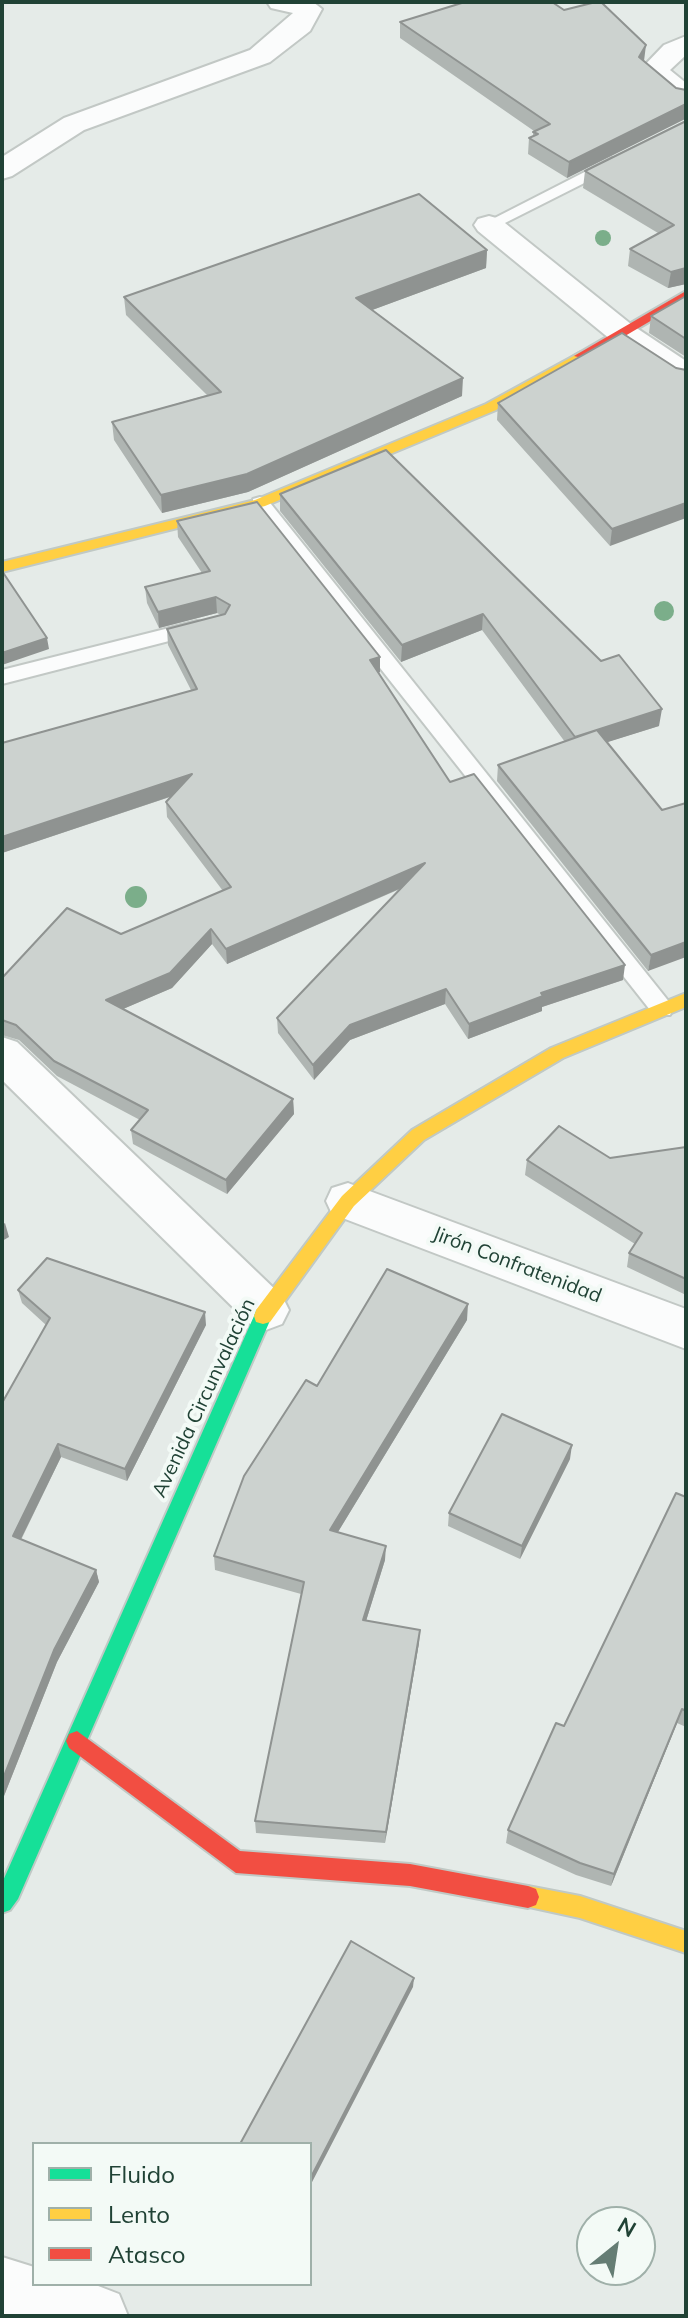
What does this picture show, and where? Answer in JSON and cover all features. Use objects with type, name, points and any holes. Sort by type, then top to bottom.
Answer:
[{"type":"street","points":[[2,170],[74,124],[260,56],[300,25],[294,5],[335,2]]},
{"type":"street","points":[[686,44],[653,71],[686,96]]},
{"type":"street","points":[[489,225],[621,332],[686,375]]},
{"type":"street","points":[[2,567],[260,503],[491,407],[686,295]]},
{"type":"street","name":"Avenida Circunvalación","points":[[2,1902],[10,1891],[77,1741],[266,1310],[348,1201],[418,1135],[557,1053],[686,1000]]},
{"type":"street","points":[[2,1054],[266,1310]]},
{"type":"street","name":"Jirón Confratenidad","points":[[348,1201],[686,1329]]},
{"type":"street","points":[[77,1741],[236,1862],[410,1875],[580,1907],[686,1942]]},
{"type":"street","points":[[2,2288],[97,2316]]},
{"type":"lane","points":[[489,225],[629,155]]},
{"type":"lane","points":[[260,503],[662,1009]]},
{"type":"lane","points":[[2,677],[218,622]]},
{"type":"building","points":[[465,2],[552,2],[564,10],[601,2],[646,45],[639,57],[676,88],[686,90],[686,104],[569,162],[529,138],[538,134],[533,132],[550,124],[400,22]]},
{"type":"building","points":[[686,121],[686,268],[671,272],[630,249],[674,225],[585,171]]},
{"type":"building","points":[[419,194],[487,250],[356,298],[463,378],[247,474],[161,495],[112,422],[221,392],[124,297]]},
{"type":"building","points":[[686,296],[686,339],[651,316]]},
{"type":"building","points":[[622,333],[676,368],[686,370],[686,503],[612,529],[498,403]]},
{"type":"building","points":[[386,450],[601,661],[619,655],[662,709],[575,737],[483,614],[402,645],[280,494]]},
{"type":"building","points":[[257,502],[380,657],[370,660],[450,782],[474,774],[625,965],[541,993],[543,996],[469,1024],[446,989],[350,1025],[313,1065],[277,1018],[425,863],[226,949],[211,929],[170,973],[106,1000],[293,1099],[226,1180],[131,1130],[148,1110],[54,1061],[16,1025],[2,1020],[2,978],[67,908],[121,934],[231,887],[166,802],[192,774],[2,837],[2,743],[197,689],[167,629],[225,614],[230,605],[216,597],[158,612],[145,587],[210,571],[177,521]]},
{"type":"building","points":[[2,571],[47,638],[2,653]]},
{"type":"building","points":[[597,730],[662,810],[686,803],[686,942],[651,955],[498,765]]},
{"type":"building","points":[[559,1126],[610,1158],[686,1147],[686,1279],[629,1253],[642,1233],[527,1160]]},
{"type":"building","points":[[47,1258],[205,1312],[125,1469],[58,1444],[13,1536],[96,1570],[54,1650],[2,1781],[2,1403],[50,1318],[18,1290]]},
{"type":"building","points":[[387,1269],[468,1304],[330,1530],[386,1546],[363,1620],[420,1630],[386,1832],[255,1821],[304,1582],[214,1556],[244,1476],[306,1380],[317,1386]]},
{"type":"building","points":[[502,1414],[572,1445],[522,1546],[449,1513]]},
{"type":"building","points":[[676,1493],[686,1497],[686,1711],[682,1709],[614,1874],[580,1863],[508,1830],[556,1723],[564,1726]]},
{"type":"building","points":[[351,1941],[414,1978],[312,2175],[312,2142],[241,2142]]},
{"type":"traffic: fast","points":[[2,1902],[10,1891],[263,1316]]},
{"type":"traffic: slow","points":[[2,567],[260,503],[491,407],[581,356]]},
{"type":"traffic: slow","points":[[263,1316],[348,1201],[418,1135],[557,1053],[686,1000]]},
{"type":"traffic: slow","points":[[528,1897],[580,1907],[686,1942]]},
{"type":"traffic: jam","points":[[581,356],[686,295]]},
{"type":"traffic: jam","points":[[77,1741],[236,1862],[410,1875],[528,1897]]}]
